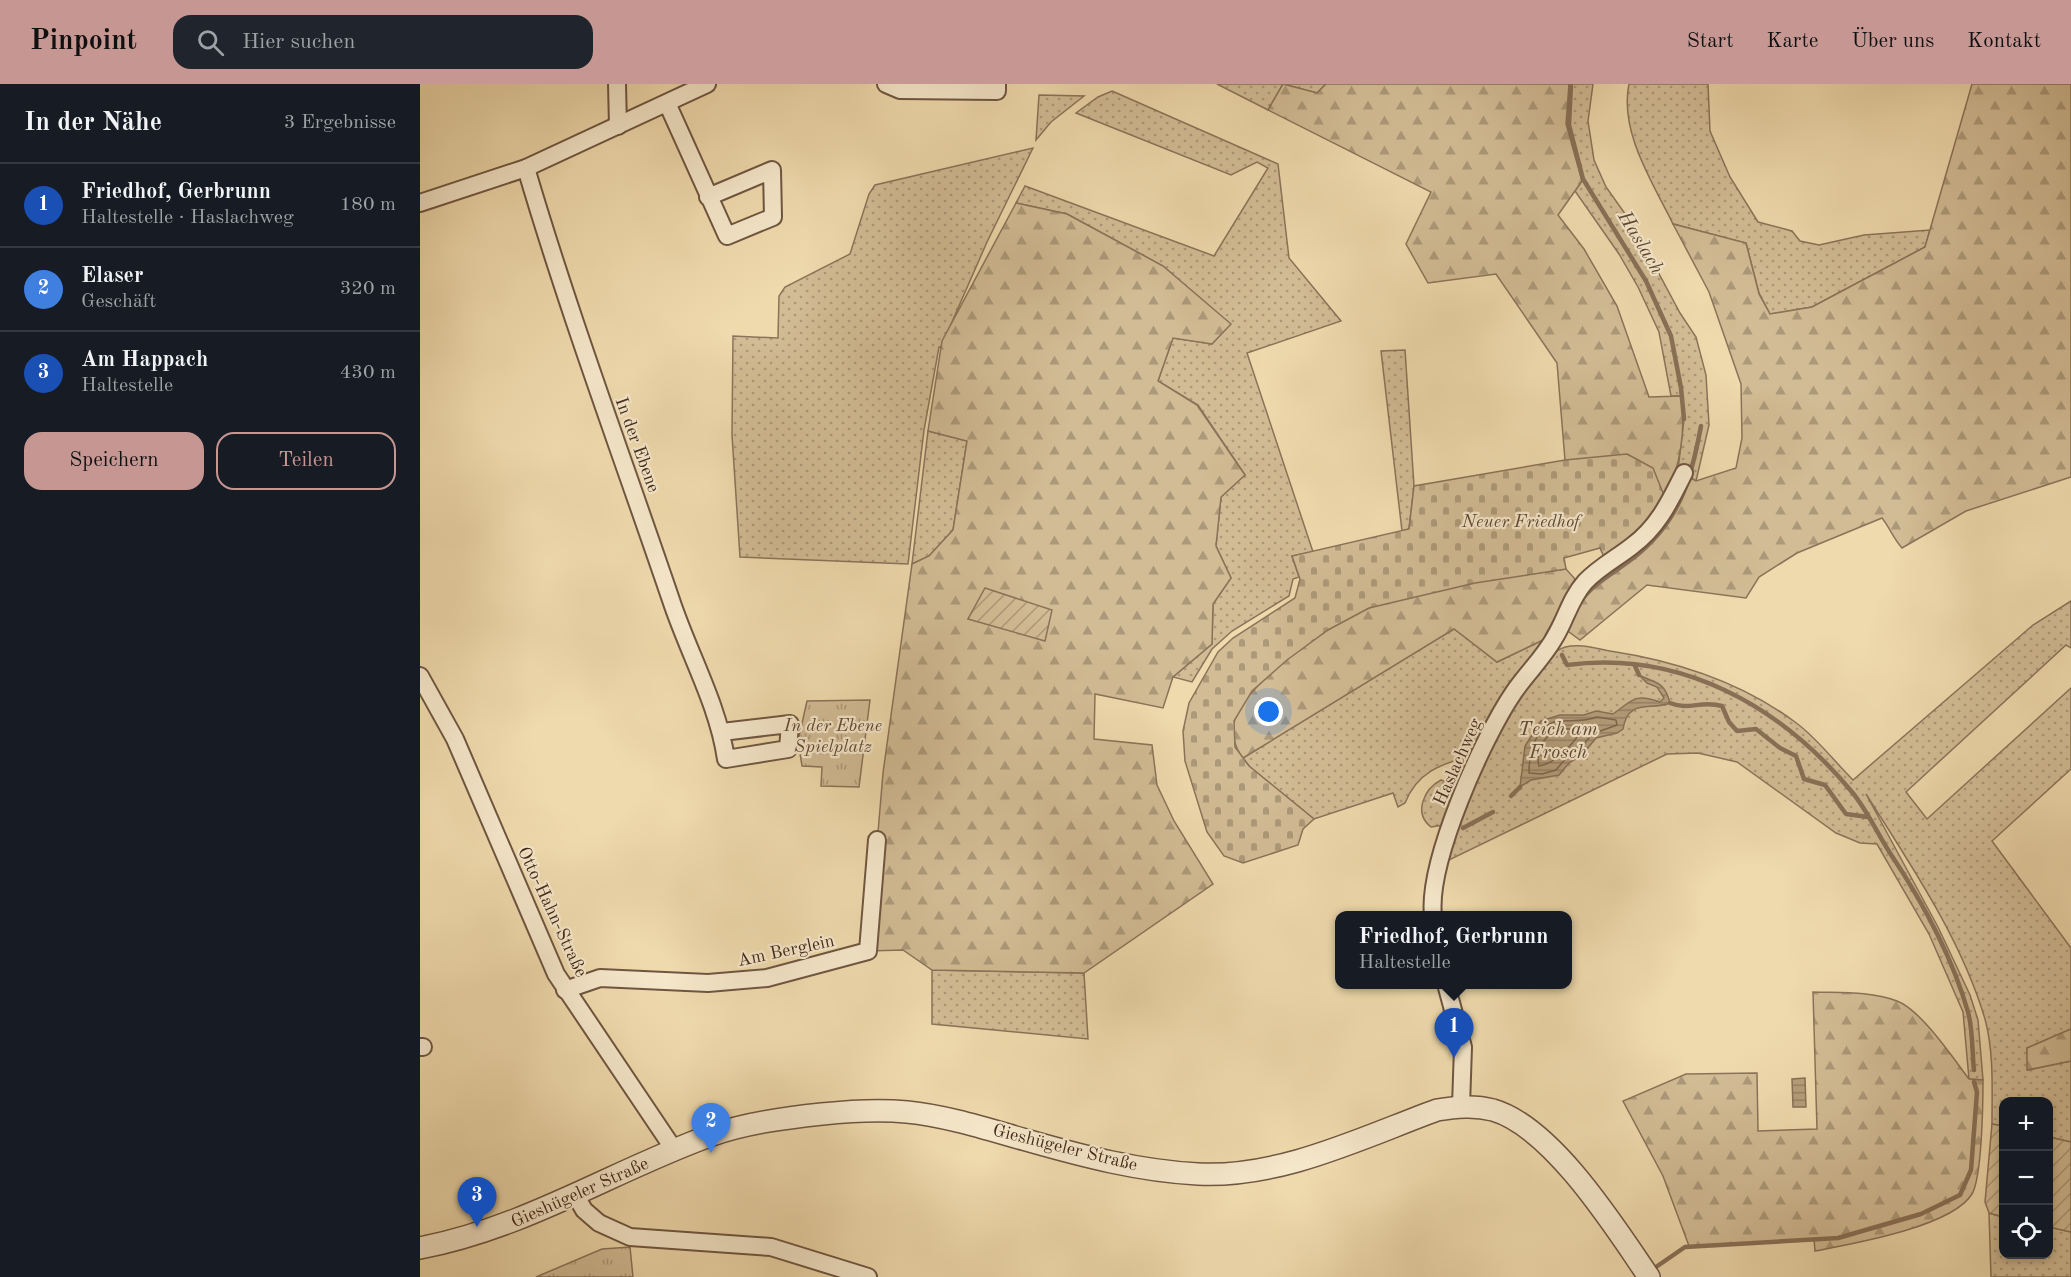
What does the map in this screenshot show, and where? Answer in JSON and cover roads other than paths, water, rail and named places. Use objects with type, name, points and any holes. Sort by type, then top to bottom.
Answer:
[{"type":"street","points":[[617,84],[618,126]]},
{"type":"street","points":[[420,203],[526,168],[707,84]]},
{"type":"street","points":[[886,84],[900,90],[997,91],[997,84]]},
{"type":"street","points":[[667,103],[708,197],[727,236],[773,217],[772,170],[708,197]]},
{"type":"street","name":"In der Ebene","points":[[526,168],[611,433],[684,639],[722,732]]},
{"type":"street","name":"Haslachweg","points":[[1433,911],[1432,901],[1442,849],[1479,758],[1513,693],[1556,637],[1577,592],[1598,570],[1650,531],[1668,506],[1684,473]]},
{"type":"street","name":"Otto-Hahn-Straße","points":[[420,676],[426,702],[455,739],[556,974],[675,1151]]},
{"type":"street","name":"Am Berglein","points":[[565,990],[600,978],[708,983],[756,980],[799,972],[868,951],[877,840]]},
{"type":"street","points":[[1447,989],[1463,1047],[1461,1106]]},
{"type":"street","name":"Gieshügeler Straße","points":[[420,1248],[497,1228],[714,1135],[764,1122],[872,1110],[942,1118],[1105,1161],[1200,1174],[1240,1172],[1291,1164],[1437,1110],[1461,1106],[1502,1114],[1520,1122],[1539,1139],[1603,1210],[1646,1272]]},
{"type":"street","points":[[576,1196],[584,1210],[599,1222],[630,1237],[771,1247],[868,1277]]},
{"type":"water","name":"Teich am Frosch","points":[[1639,675],[1662,687],[1670,703],[1635,709],[1626,719],[1623,729],[1617,733],[1596,738],[1583,754],[1569,763],[1559,775],[1531,780],[1520,787],[1525,746],[1541,721],[1560,715],[1584,715],[1596,711],[1613,714],[1639,698],[1660,702],[1664,698],[1657,687],[1647,683]]},
{"type":"water","points":[[1805,1078],[1806,1107],[1793,1107],[1792,1079]]},
{"type":"waterway","name":"Haslach","points":[[1571,84],[1569,125],[1583,179],[1646,281],[1671,336],[1681,388],[1684,419]]},
{"type":"waterway","name":"Haslach","points":[[1582,600],[1598,584],[1648,545],[1672,516],[1693,465],[1701,426]]},
{"type":"waterway","points":[[1562,655],[1567,665],[1609,663],[1649,666],[1688,676],[1725,690],[1760,710],[1793,733],[1824,761],[1862,806],[1913,890],[1945,950],[1970,1019],[1974,1070]]},
{"type":"waterway","points":[[1635,666],[1639,675]]},
{"type":"waterway","points":[[1670,703],[1683,706],[1707,704],[1722,706],[1729,722],[1737,731],[1756,729],[1780,748],[1796,756],[1804,779],[1825,785],[1846,814],[1868,817]]},
{"type":"waterway","points":[[1511,796],[1520,787]]},
{"type":"waterway","points":[[1463,828],[1493,812]]},
{"type":"waterway","points":[[1656,1267],[1685,1247],[1838,1238],[1921,1214],[1960,1195],[1971,1170],[1977,1092],[1974,1082]]},
{"type":"place","name":"Friedhof, Gerbrunn","points":[[1454,1058]]},
{"type":"place","name":"Elaser","points":[[711,1153]]},
{"type":"place","name":"Am Happach","points":[[477,1227]]},
{"type":"park label","name":"Neuer Friedhof","points":[[1521,522]]},
{"type":"park label","name":"In der Ebene Spielplatz","points":[[833,736]]}]
